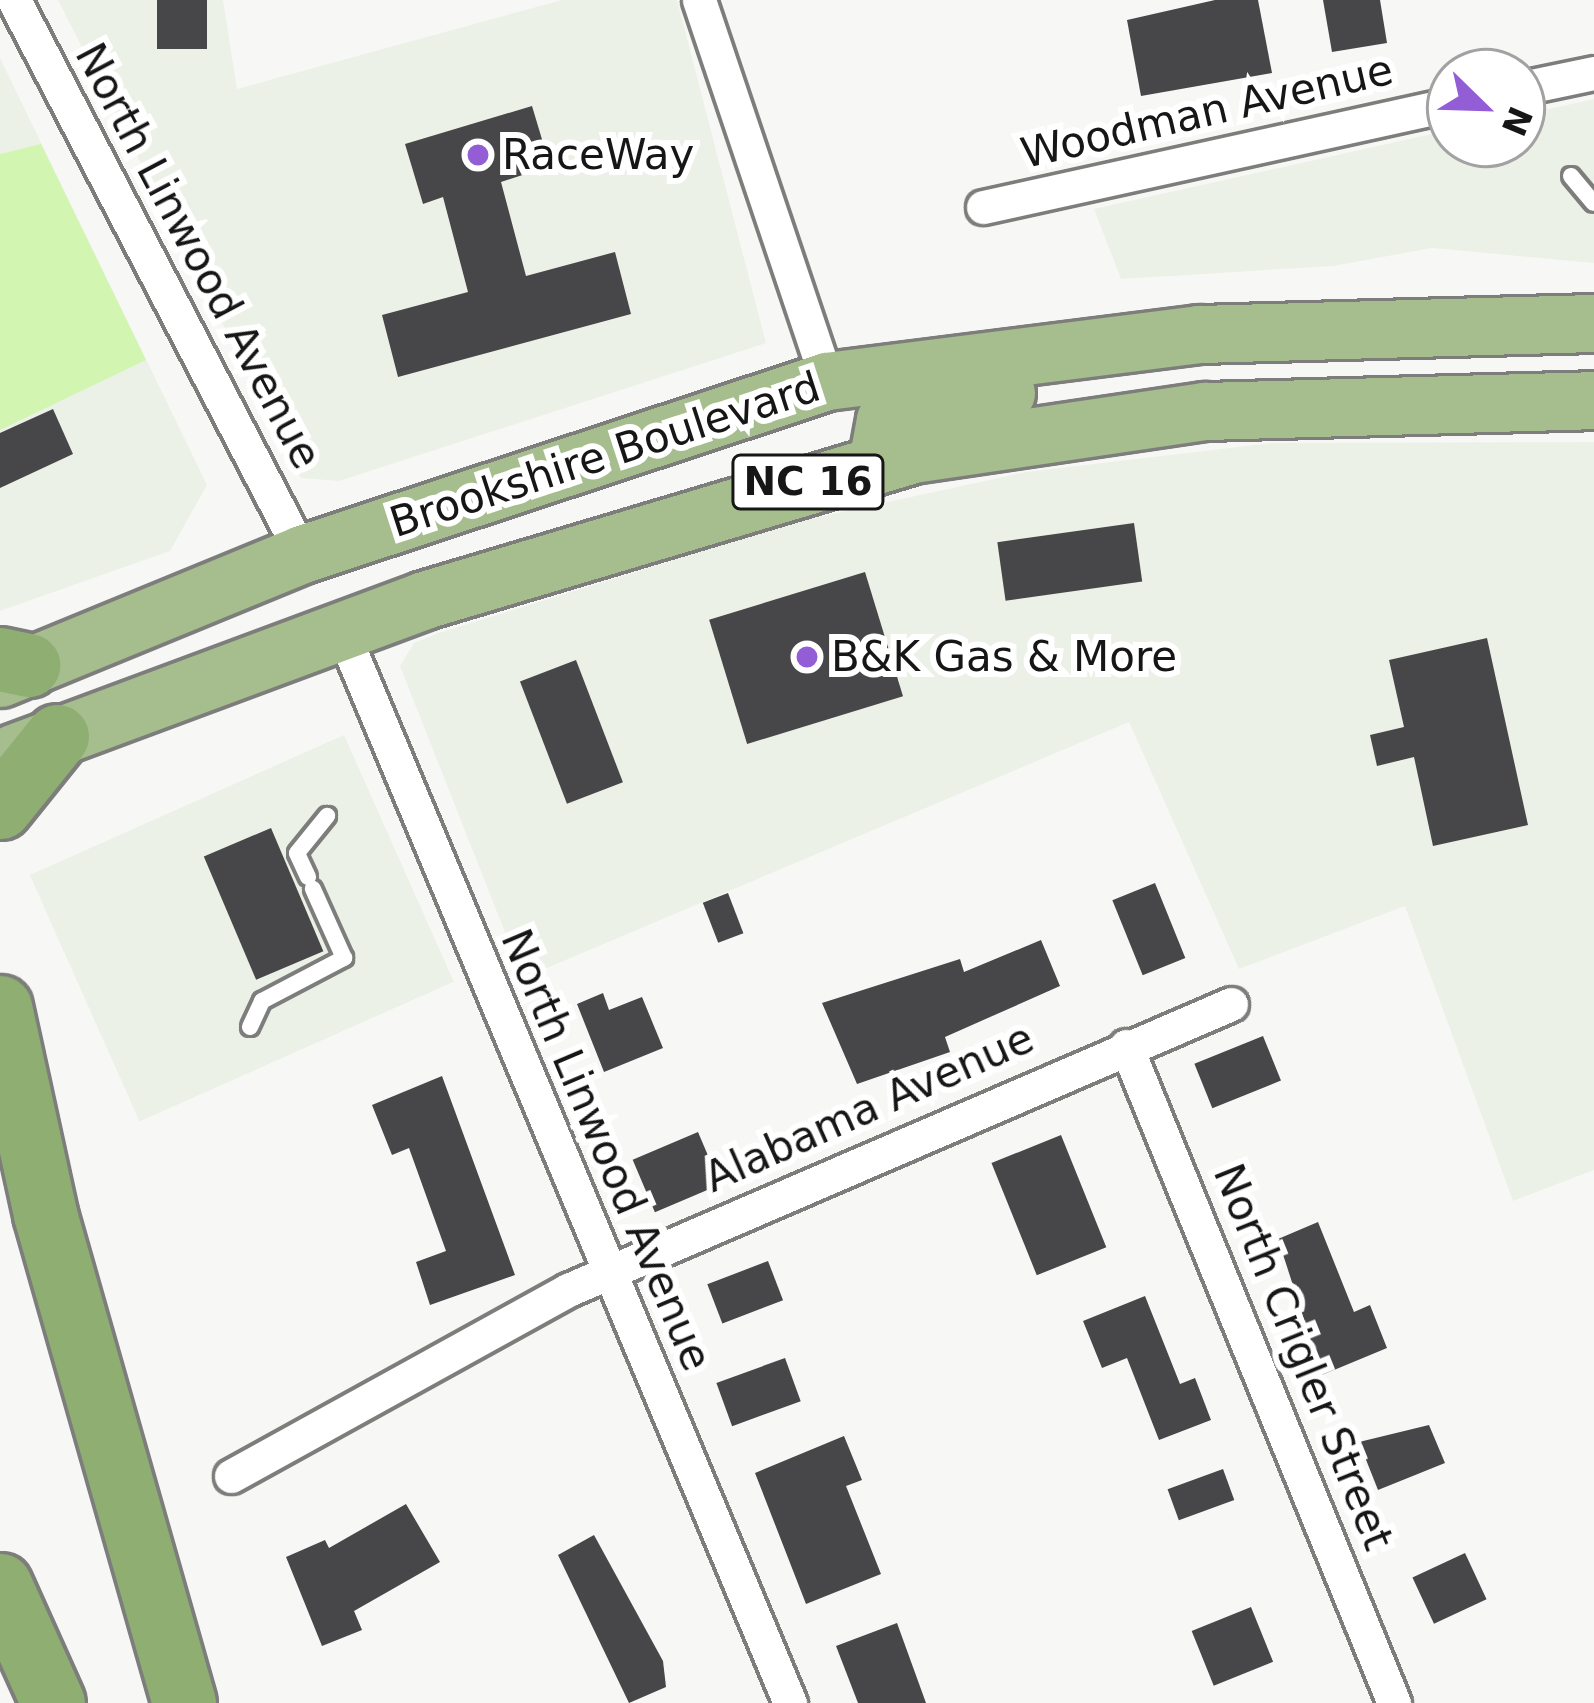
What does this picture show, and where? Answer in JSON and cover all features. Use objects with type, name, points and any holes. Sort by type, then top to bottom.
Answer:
[{"type":"highway","name":"Brookshire Boulevard","points":[[9,667],[302,554],[827,381],[1267,329],[1594,323]]},
{"type":"highway","points":[[877,463],[874,434],[897,415],[1267,329]]},
{"type":"highway","name":"Brookshire Boulevard","points":[[28,748],[341,631],[877,463],[1205,411],[1594,400]]},
{"type":"highway","points":[[0,807],[28,748]]},
{"type":"highway","points":[[0,1007],[45,1214],[184,1703]]},
{"type":"highway","points":[[0,1130],[45,1214]]},
{"type":"highway","points":[[0,1585],[53,1703]]},
{"type":"street","name":"North Linwood Avenue","points":[[14,0],[302,554]]},
{"type":"street","points":[[699,0],[827,381]]},
{"type":"street","points":[[1546,83],[1594,73]]},
{"type":"street","name":"Woodman Avenue","points":[[983,207],[1426,109]]},
{"type":"street","name":"North Linwood Avenue","points":[[341,631],[790,1703]]},
{"type":"street","name":"Alabama Avenue","points":[[231,1476],[610,1271],[1232,1004]]},
{"type":"street","name":"North Crigler Street","points":[[1126,1046],[1394,1703]]},
{"type":"lane","points":[[1571,176],[1594,202]]},
{"type":"lane","points":[[250,1027],[262,1001],[344,958],[297,853],[327,816]]},
{"type":"shaded area","points":[[58,0],[223,0],[237,89],[562,0],[677,0],[766,343],[339,481],[301,478]]},
{"type":"shaded area","points":[[0,58],[207,485],[170,551],[0,611]]},
{"type":"shaded area","points":[[1594,99],[1594,263],[1432,248],[1333,266],[1121,279],[1094,209],[1426,135],[1426,168],[1546,168],[1546,110]]},
{"type":"shaded area","points":[[1594,442],[1594,1170],[1513,1201],[1405,906],[1239,969],[1129,722],[523,978],[400,666],[414,643],[439,633],[796,522],[1026,472],[1272,443]]},
{"type":"shaded area","points":[[344,735],[454,982],[140,1122],[30,875]]},
{"type":"green space","points":[[41,144],[146,360],[0,430],[0,154]]},
{"type":"building","points":[[157,0],[207,0],[207,49],[157,49]]},
{"type":"building","points":[[1215,0],[1258,0],[1272,73],[1141,96],[1127,20]]},
{"type":"building","points":[[1323,0],[1380,0],[1387,43],[1332,52]]},
{"type":"building","points":[[532,106],[550,166],[501,182],[526,276],[615,252],[631,314],[398,377],[382,315],[468,292],[443,197],[423,204],[405,144]]},
{"type":"building","points":[[53,409],[73,454],[0,488],[0,433]]},
{"type":"building","points":[[1134,523],[1142,581],[1006,601],[997,542]]},
{"type":"building","points":[[865,572],[903,696],[747,744],[709,620]]},
{"type":"building","points":[[1487,638],[1528,825],[1433,846],[1414,757],[1377,766],[1370,735],[1404,727],[1389,660]]},
{"type":"building","points":[[576,660],[623,782],[567,804],[520,682]]},
{"type":"building","points":[[271,828],[323,951],[256,980],[204,857]]},
{"type":"building","points":[[1155,883],[1185,958],[1143,975],[1112,900]]},
{"type":"building","points":[[728,893],[743,933],[718,943],[703,903]]},
{"type":"building","points":[[1041,940],[1060,986],[945,1037],[950,1052],[857,1084],[822,1003],[960,959],[964,972]]},
{"type":"building","points":[[603,993],[609,1010],[642,997],[663,1048],[604,1072],[577,1004]]},
{"type":"building","points":[[1263,1036],[1281,1081],[1212,1108],[1194,1064]]},
{"type":"building","points":[[442,1076],[515,1275],[430,1305],[416,1262],[446,1251],[409,1148],[392,1155],[372,1105]]},
{"type":"building","points":[[698,1132],[720,1184],[655,1212],[633,1160]]},
{"type":"building","points":[[1061,1135],[1106,1247],[1037,1275],[991,1163]]},
{"type":"building","points":[[1318,1222],[1354,1312],[1370,1305],[1387,1348],[1322,1375],[1278,1239]]},
{"type":"building","points":[[768,1261],[783,1300],[722,1324],[707,1284]]},
{"type":"building","points":[[1145,1296],[1180,1384],[1195,1378],[1211,1420],[1159,1440],[1127,1358],[1102,1368],[1083,1321]]},
{"type":"building","points":[[785,1358],[801,1401],[732,1426],[716,1383]]},
{"type":"building","points":[[1429,1425],[1445,1463],[1378,1490],[1359,1442]]},
{"type":"building","points":[[844,1436],[862,1480],[846,1486],[881,1574],[806,1604],[755,1473]]},
{"type":"building","points":[[1223,1469],[1234,1500],[1179,1520],[1168,1489]]},
{"type":"building","points":[[406,1504],[440,1562],[354,1611],[362,1630],[322,1646],[286,1557],[325,1540],[329,1548]]},
{"type":"building","points":[[594,1535],[663,1661],[666,1687],[629,1703],[558,1555]]},
{"type":"building","points":[[1465,1553],[1487,1599],[1434,1624],[1412,1578]]},
{"type":"building","points":[[1251,1607],[1273,1662],[1214,1686],[1192,1631]]},
{"type":"building","points":[[897,1623],[926,1703],[858,1703],[836,1646]]},
{"type":"place","name":"RaceWay","points":[[478,155]]},
{"type":"place","name":"B&K Gas & More","points":[[807,657]]}]
